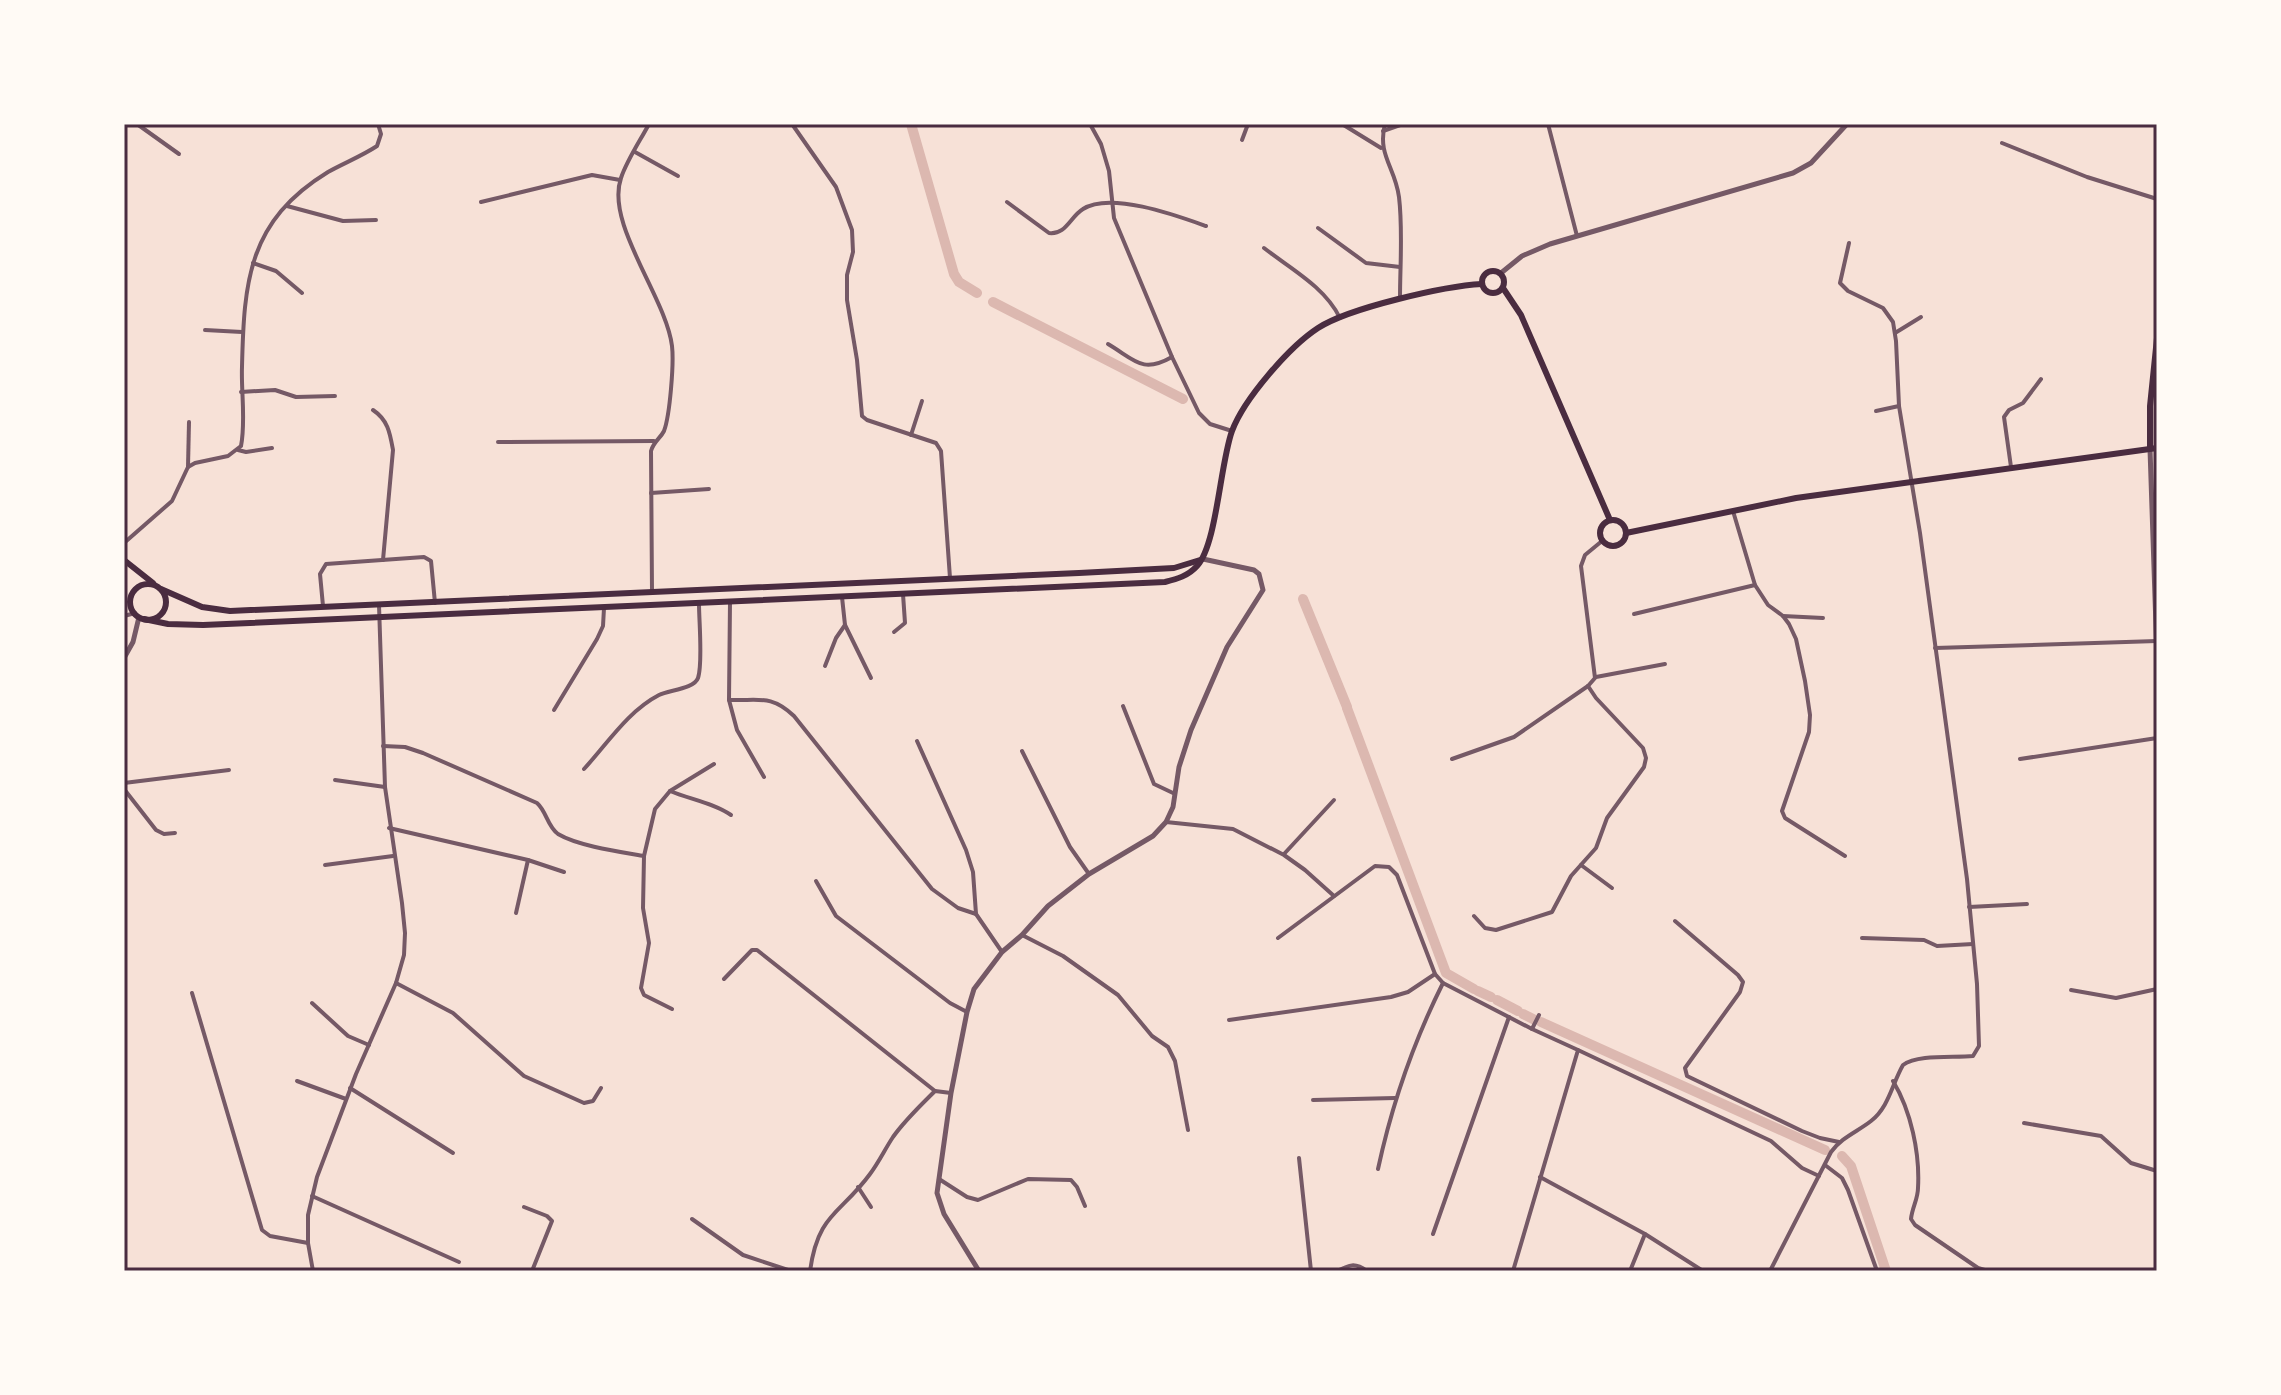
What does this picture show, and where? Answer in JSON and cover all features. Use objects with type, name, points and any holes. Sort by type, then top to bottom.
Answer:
[{"type":"main road","points":[[1482,284],[1490,271],[1501,273],[1504,278],[1503,288],[1521,315],[1610,520],[1623,524],[1626,533],[1623,542],[1615,547],[1602,541],[1599,531],[1610,520]]},
{"type":"main road","points":[[124,600],[139,617],[168,624],[203,625],[1165,582],[1190,573],[1203,559],[1232,431],[1248,402],[1283,360],[1315,330],[1340,318],[1449,288],[1482,284]]},
{"type":"main road","points":[[1482,284],[1494,293],[1503,288]]},
{"type":"main road","points":[[1626,533],[1796,498],[2153,448],[2150,406],[2157,338]]},
{"type":"main road","points":[[124,560],[158,587],[213,610],[323,608],[1174,568],[1203,559]]},
{"type":"main road","points":[[144,584],[158,587],[166,598],[163,613],[155,619],[139,617],[130,602],[134,591],[144,584]]},
{"type":"street","points":[[137,124],[179,154]]},
{"type":"street","points":[[188,467],[228,456],[238,450],[242,440],[243,333],[248,277],[266,230],[287,206],[328,172],[375,148],[381,134],[378,124]]},
{"type":"street","points":[[649,124],[620,180],[618,207],[661,309],[672,347],[665,429],[654,441],[651,451],[652,593]]},
{"type":"street","points":[[792,124],[836,187],[852,230],[853,252],[847,275],[847,300],[862,416],[936,443],[941,451],[950,578]]},
{"type":"street","points":[[1090,124],[1101,144],[1109,171],[1111,203],[1126,253],[1172,357],[1199,413],[1210,424],[1232,431]]},
{"type":"street","points":[[1242,140],[1248,124]]},
{"type":"street","points":[[1342,124],[1382,148]]},
{"type":"street","points":[[1385,124],[1382,148],[1399,196],[1400,300]]},
{"type":"street","points":[[1383,131],[1403,124]]},
{"type":"street","points":[[1548,124],[1577,236]]},
{"type":"street","points":[[1501,273],[1522,256],[1577,236],[1793,173],[1811,163],[1847,124]]},
{"type":"street","points":[[2002,143],[2087,177],[2157,199]]},
{"type":"street","points":[[635,152],[678,176]]},
{"type":"street","points":[[481,202],[592,175],[620,180]]},
{"type":"street","points":[[1007,202],[1049,233],[1056,234],[1083,209],[1111,203],[1164,211],[1206,226]]},
{"type":"street","points":[[287,206],[343,221],[376,220]]},
{"type":"street","points":[[1318,228],[1366,263],[1400,267]]},
{"type":"street","points":[[1770,1271],[1839,1142],[1871,1121],[1880,1111],[1903,1065],[1909,1061],[1973,1056],[1979,1046],[1969,907],[1920,533],[1899,406],[1895,333],[1893,322],[1883,308],[1848,291],[1840,283],[1849,243]]},
{"type":"street","points":[[1264,248],[1320,290],[1340,318]]},
{"type":"street","points":[[253,263],[276,271],[302,293]]},
{"type":"street","points":[[1895,333],[1921,317]]},
{"type":"street","points":[[205,330],[243,333]]},
{"type":"street","points":[[1108,344],[1145,366],[1153,367],[1172,357]]},
{"type":"street","points":[[2011,467],[2004,417],[2009,410],[2023,403],[2041,379]]},
{"type":"street","points":[[241,392],[275,390],[296,397],[335,396]]},
{"type":"street","points":[[911,435],[922,401]]},
{"type":"street","points":[[1876,411],[1899,406]]},
{"type":"street","points":[[373,410],[383,417],[393,450],[383,560]]},
{"type":"street","points":[[124,543],[172,501],[188,467],[189,422]]},
{"type":"street","points":[[498,442],[654,441]]},
{"type":"street","points":[[238,450],[246,452],[272,448]]},
{"type":"street","points":[[2153,448],[2157,656]]},
{"type":"street","points":[[651,493],[709,489]]},
{"type":"street","points":[[1733,511],[1755,585],[1768,605],[1783,616],[1796,639],[1810,715],[1803,752],[1782,811],[1785,818],[1845,856]]},
{"type":"street","points":[[1595,678],[1581,566],[1585,555],[1602,541]]},
{"type":"street","points":[[323,608],[320,574],[326,564],[424,557],[431,561],[435,603]]},
{"type":"street","points":[[979,1271],[939,1205],[937,1193],[951,1093],[974,989],[1002,952],[1048,906],[1089,874],[1153,836],[1166,822],[1173,807],[1179,767],[1197,716],[1227,647],[1263,590],[1262,581],[1254,570],[1203,559]]},
{"type":"street","points":[[1634,614],[1755,585]]},
{"type":"street","points":[[894,632],[905,623],[903,594]]},
{"type":"street","points":[[842,597],[845,625],[871,678]]},
{"type":"street","points":[[730,602],[729,700],[737,730],[764,777]]},
{"type":"street","points":[[584,769],[639,708],[660,694],[694,684],[699,667],[699,604]]},
{"type":"street","points":[[313,1271],[308,1243],[312,1196],[350,1088],[396,983],[404,955],[405,933],[385,787],[379,605]]},
{"type":"street","points":[[554,710],[597,639],[603,626],[604,608]]},
{"type":"street","points":[[124,616],[139,617],[133,642],[124,658]]},
{"type":"street","points":[[1783,616],[1823,618]]},
{"type":"street","points":[[825,666],[845,625]]},
{"type":"street","points":[[1935,648],[2157,641]]},
{"type":"street","points":[[1452,759],[1514,737],[1595,678],[1665,664]]},
{"type":"street","points":[[1474,916],[1485,928],[1496,930],[1552,912],[1571,876],[1596,848],[1607,818],[1644,767],[1646,758],[1643,748],[1588,686]]},
{"type":"street","points":[[729,700],[772,700],[781,704],[794,716],[932,889],[958,908],[976,914]]},
{"type":"street","points":[[1123,706],[1154,784],[1173,793]]},
{"type":"street","points":[[2020,759],[2157,738]]},
{"type":"street","points":[[917,741],[966,850],[973,872],[976,914],[1002,952]]},
{"type":"street","points":[[383,746],[405,747],[423,753],[537,803],[558,833],[599,847],[644,856]]},
{"type":"street","points":[[1022,751],[1070,847],[1089,874]]},
{"type":"street","points":[[672,1009],[644,995],[641,988],[649,943],[643,908],[644,856],[655,809],[670,791],[714,764]]},
{"type":"street","points":[[175,833],[164,834],[156,830],[124,786],[229,770]]},
{"type":"street","points":[[335,780],[385,787]]},
{"type":"street","points":[[670,791],[721,808],[731,815]]},
{"type":"street","points":[[1284,855],[1334,800]]},
{"type":"street","points":[[1166,822],[1233,829],[1284,855],[1335,897]]},
{"type":"street","points":[[389,828],[528,860],[564,872]]},
{"type":"street","points":[[325,865],[393,856]]},
{"type":"street","points":[[516,913],[528,860]]},
{"type":"street","points":[[1581,865],[1612,888]]},
{"type":"street","points":[[1278,938],[1375,866],[1389,867],[1397,875],[1435,974],[1443,983],[1532,1029],[1771,1141],[1802,1168],[1819,1176]]},
{"type":"street","points":[[816,881],[836,916],[950,1003],[967,1012]]},
{"type":"street","points":[[1969,907],[2027,904]]},
{"type":"street","points":[[1675,921],[1743,982],[1740,992],[1685,1068],[1687,1076],[1802,1131],[1839,1142]]},
{"type":"street","points":[[1022,935],[1063,956],[1118,995],[1152,1036],[1168,1047],[1175,1061],[1188,1130]]},
{"type":"street","points":[[1862,938],[1924,940],[1937,946],[1973,944]]},
{"type":"street","points":[[724,979],[752,950],[757,950],[935,1091],[951,1093]]},
{"type":"street","points":[[1229,1020],[1391,997],[1408,992],[1435,974]]},
{"type":"street","points":[[396,983],[453,1013],[524,1076],[584,1103],[593,1101],[601,1088]]},
{"type":"street","points":[[1378,1169],[1396,1098],[1421,1026],[1443,983]]},
{"type":"street","points":[[2071,990],[2116,998],[2157,989]]},
{"type":"street","points":[[192,993],[262,1230],[270,1236],[308,1243]]},
{"type":"street","points":[[312,1003],[348,1036],[369,1045]]},
{"type":"street","points":[[1532,1029],[1539,1015]]},
{"type":"street","points":[[1433,1234],[1509,1017]]},
{"type":"street","points":[[1513,1271],[1578,1050]]},
{"type":"street","points":[[297,1081],[346,1099]]},
{"type":"street","points":[[1893,1081],[1900,1092],[1918,1161],[1918,1192],[1911,1219],[1915,1225],[1978,1268],[1988,1271]]},
{"type":"street","points":[[350,1088],[453,1153]]},
{"type":"street","points":[[810,1271],[813,1249],[825,1222],[869,1175],[895,1134],[935,1091]]},
{"type":"street","points":[[1313,1100],[1396,1098]]},
{"type":"street","points":[[2024,1123],[2101,1136],[2131,1163],[2157,1171]]},
{"type":"street","points":[[1299,1158],[1311,1271]]},
{"type":"street","points":[[1825,1165],[1842,1178],[1848,1190],[1877,1271]]},
{"type":"street","points":[[1540,1177],[1645,1234],[1703,1271]]},
{"type":"street","points":[[939,1179],[967,1197],[978,1200],[1028,1179],[1071,1180],[1085,1206]]},
{"type":"street","points":[[858,1187],[871,1207]]},
{"type":"street","points":[[312,1196],[459,1262]]},
{"type":"street","points":[[524,1207],[552,1221],[532,1271]]},
{"type":"street","points":[[692,1219],[743,1255],[791,1271]]},
{"type":"street","points":[[1630,1271],[1645,1234]]},
{"type":"street","points":[[1337,1271],[1350,1264],[1367,1271]]},
{"type":"waterway","points":[[911,124],[954,274],[959,282],[977,293]]},
{"type":"waterway","points":[[993,302],[1183,399]]},
{"type":"waterway","points":[[1303,599],[1347,707]]},
{"type":"waterway","points":[[1347,708],[1446,973],[1474,989]]},
{"type":"waterway","points":[[1478,991],[1491,997]]},
{"type":"waterway","points":[[1497,1000],[1518,1011]]},
{"type":"waterway","points":[[1523,1014],[1533,1019]]},
{"type":"waterway","points":[[1541,1022],[1825,1150]]},
{"type":"waterway","points":[[1842,1156],[1851,1166],[1886,1271]]}]
